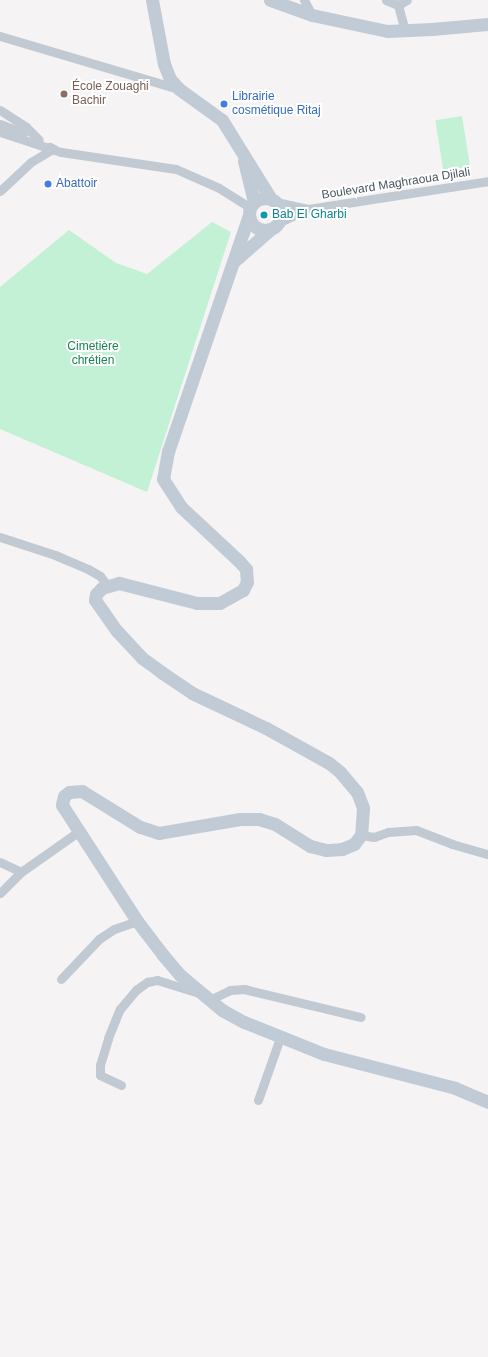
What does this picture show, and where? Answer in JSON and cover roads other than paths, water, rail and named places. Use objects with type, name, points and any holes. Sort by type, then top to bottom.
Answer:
[{"type":"main road","points":[[152,0],[164,64],[170,79],[179,89],[222,120],[282,211],[275,226],[233,262]]},
{"type":"main road","points":[[270,0],[312,15],[387,30],[405,31],[488,24]]},
{"type":"main road","points":[[242,150],[251,208],[250,221],[259,229],[275,226]]},
{"type":"main road","points":[[274,200],[259,199],[251,208],[168,451],[163,479],[181,507],[240,561],[246,569],[247,582],[239,593],[220,603],[196,603],[123,583],[107,585],[96,594],[98,607],[142,658],[192,693],[242,716],[329,763],[349,781],[363,808],[361,835],[354,844],[342,849],[326,850],[310,846],[275,824],[259,819],[240,819],[178,832],[153,832],[140,827],[86,792],[73,790],[64,796],[62,805],[78,832],[137,920],[180,975],[205,997],[244,1022],[280,1038],[355,1064],[456,1088],[488,1102]]},
{"type":"street","points":[[304,0],[312,15]]},
{"type":"street","points":[[386,0],[398,5]]},
{"type":"street","points":[[398,5],[407,0]]},
{"type":"street","points":[[398,5],[405,31]]},
{"type":"street","points":[[0,36],[179,89]]},
{"type":"street","points":[[0,110],[26,127],[39,140]]},
{"type":"street","points":[[0,124],[39,140],[53,149]]},
{"type":"street","points":[[0,132],[53,149],[176,169],[219,188],[251,208]]},
{"type":"street","points":[[0,191],[31,162],[53,149]]},
{"type":"street","name":"Boulevard Maghraoua Djilali","points":[[308,209],[488,182]]},
{"type":"street","points":[[274,200],[308,209]]},
{"type":"street","points":[[275,226],[308,209]]},
{"type":"street","points":[[0,537],[55,554],[100,576],[107,585]]},
{"type":"street","points":[[361,835],[374,837],[388,832],[416,830],[452,844],[488,854]]},
{"type":"street","points":[[0,893],[21,872],[78,832]]},
{"type":"street","points":[[0,862],[21,872]]},
{"type":"street","points":[[61,979],[99,939],[114,929],[137,920]]},
{"type":"street","points":[[121,1085],[100,1074],[100,1065],[108,1038],[120,1009],[136,990],[147,982],[157,980],[205,997],[230,990],[244,989],[361,1017]]},
{"type":"street","points":[[258,1100],[280,1038]]},
{"type":"place","name":"École Zouaghi Bachir","points":[[64,94]]},
{"type":"place","name":"Librairie cosmétique Ritaj","points":[[224,104]]},
{"type":"place","name":"Abattoir","points":[[48,184]]},
{"type":"place","name":"Bab El Gharbi","points":[[264,215]]},
{"type":"park label","name":"Cimetière chrétien","points":[[93,354]]}]
